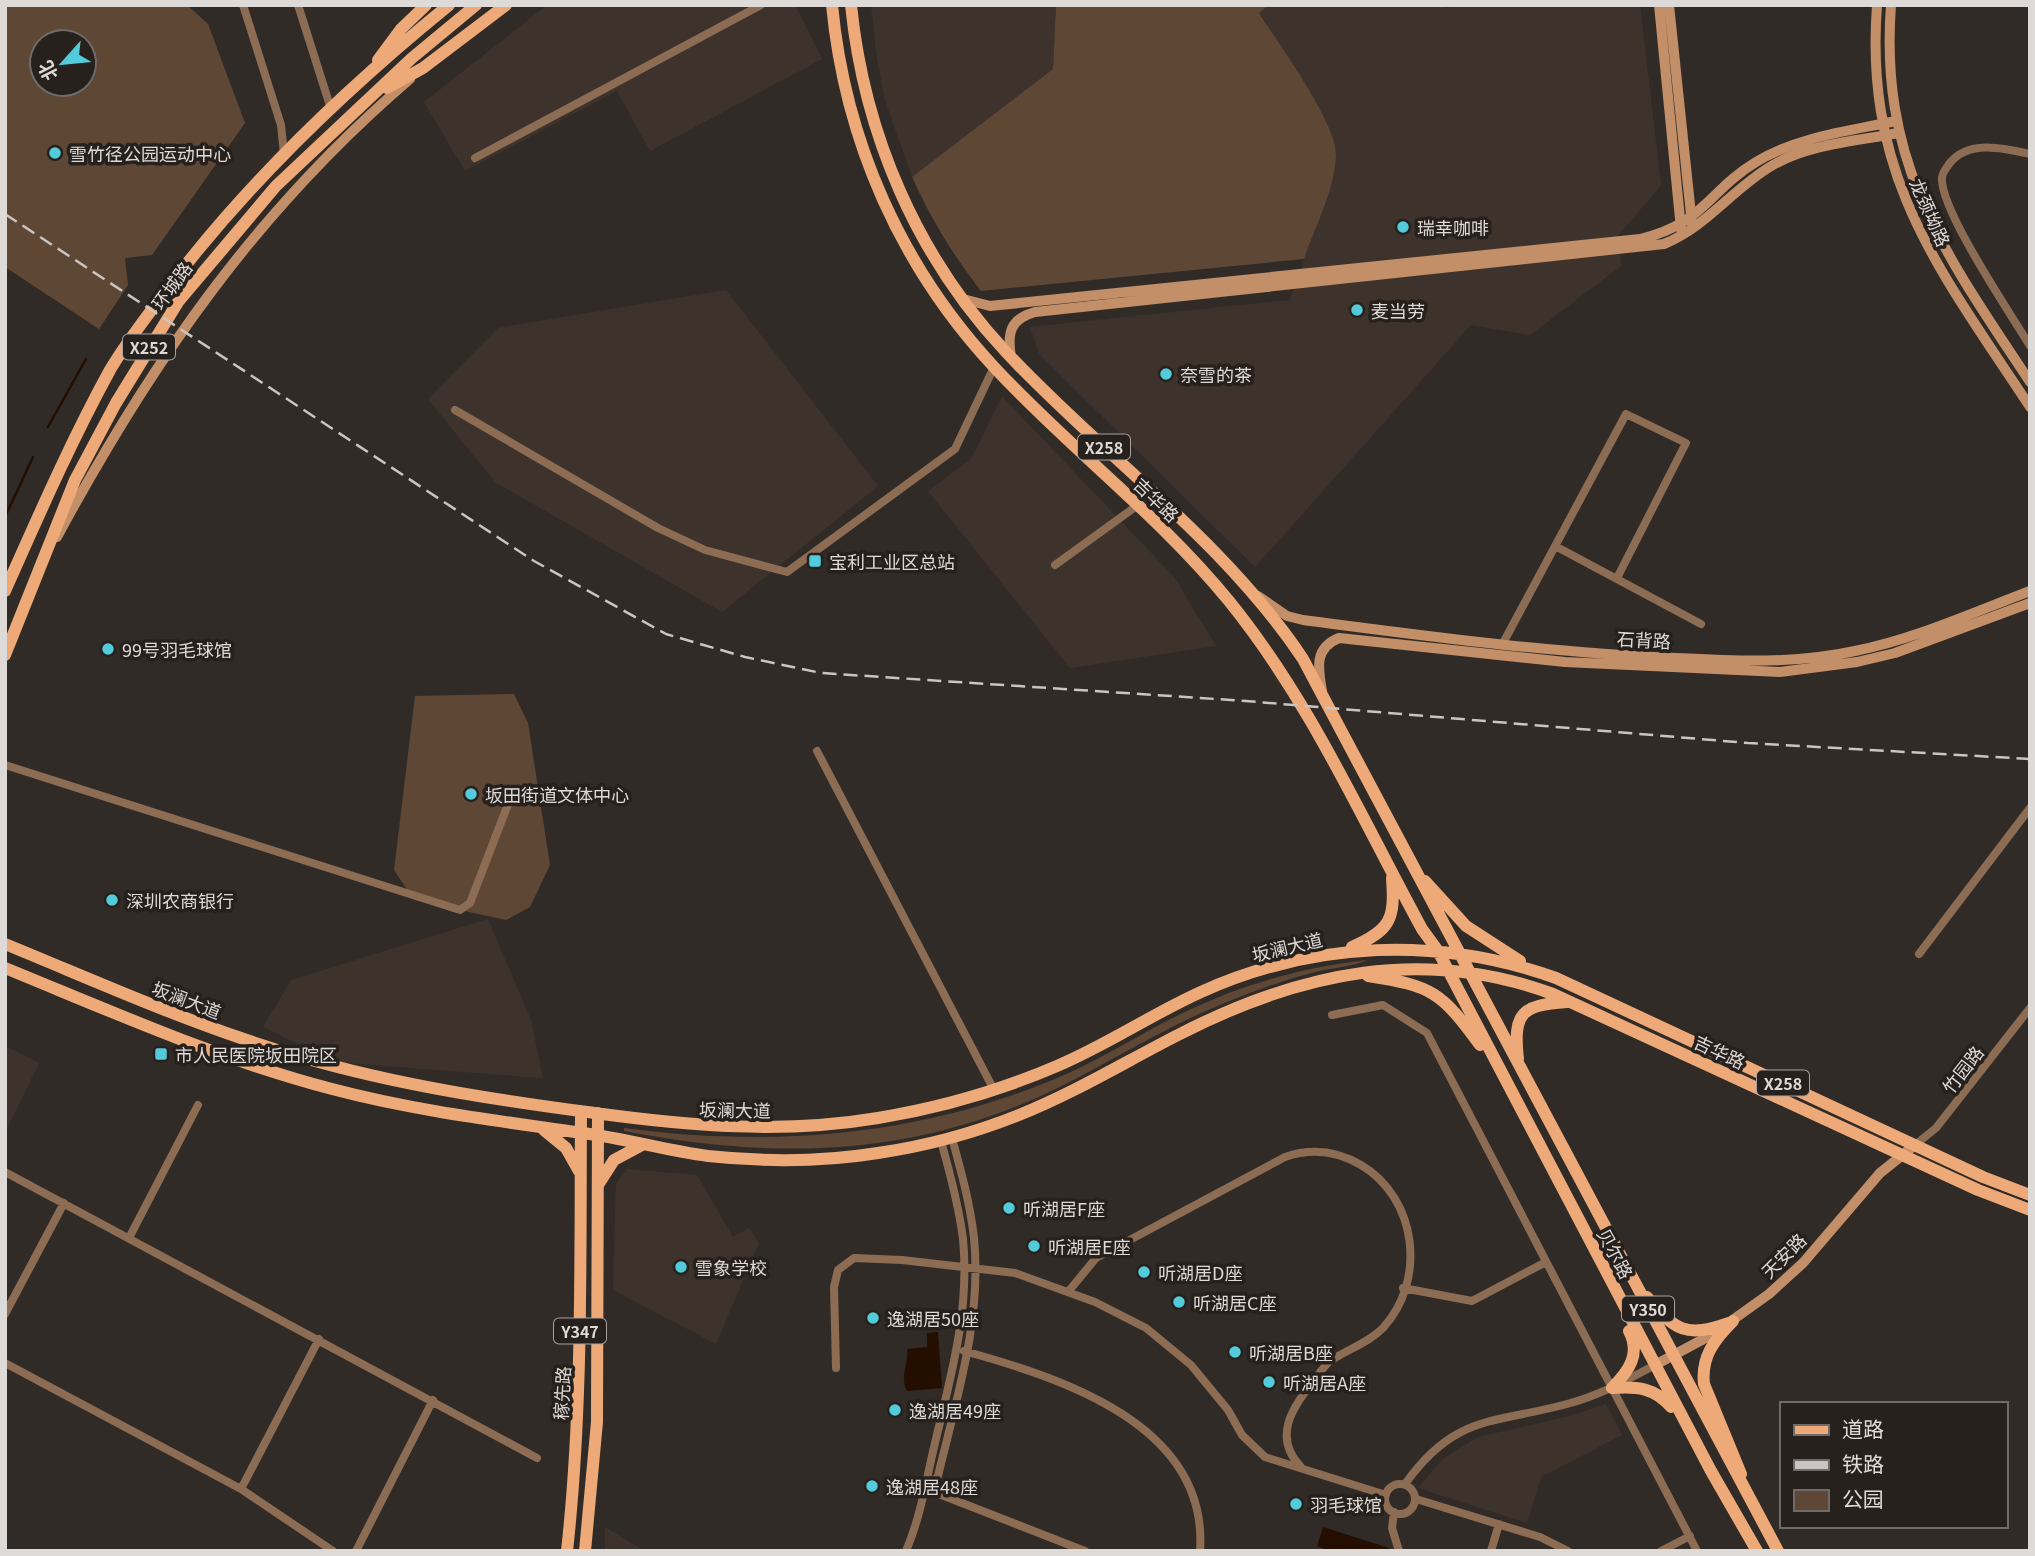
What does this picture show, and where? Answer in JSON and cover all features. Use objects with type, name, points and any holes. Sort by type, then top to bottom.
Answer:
[{"type":"main road","name":"X252","points":[[363,79],[412,10],[426,5]]},
{"type":"main road","points":[[363,79],[449,5]]},
{"type":"main road","points":[[374,95],[412,58],[476,5]]},
{"type":"main road","points":[[36,577],[116,431],[249,241],[302,179],[362,120],[423,68],[506,5]]},
{"type":"main road","name":"吉华路","points":[[832,5],[848,103],[885,206],[939,300],[994,368],[1204,572],[1268,653],[1324,740],[1392,874],[1447,969],[1520,983],[1570,1002],[1903,1155],[2030,1210]]},
{"type":"main road","name":"吉华路","points":[[851,5],[861,73],[887,161],[927,244],[963,299],[1011,357],[1218,554],[1255,594],[1288,636],[1322,691],[1467,971]]},
{"type":"main road","points":[[1659,5],[1687,228]]},
{"type":"main road","points":[[1670,5],[1687,228]]},
{"type":"main road","name":"龙颈坳路","points":[[1877,5],[1876,75],[1882,124],[1898,184],[1920,235],[2030,407]]},
{"type":"main road","name":"龙颈坳路","points":[[1891,5],[1890,74],[1898,133],[1911,179],[1932,229],[2030,382]]},
{"type":"main road","points":[[374,95],[423,68]]},
{"type":"main road","name":"环城路","points":[[5,591],[43,505],[111,369],[181,270],[285,155],[363,79]]},
{"type":"main road","name":"环城路","points":[[5,655],[75,480],[116,403],[178,302],[276,186],[374,95]]},
{"type":"main road","points":[[963,299],[990,306],[1640,239],[1687,228],[1752,164],[1771,153],[1800,143],[1896,121]]},
{"type":"main road","points":[[1011,357],[1009,330],[1024,315],[1035,312],[1642,249],[1687,228],[1773,164],[1808,152],[1898,133]]},
{"type":"main road","name":"石背路","points":[[1255,594],[1287,616],[1303,621],[1503,645],[1654,658],[1742,661],[1817,658],[1891,642],[2030,591]]},
{"type":"main road","name":"石背路","points":[[1322,691],[1319,657],[1329,642],[1339,638],[1577,663],[1780,672],[1844,664],[1895,653],[2030,603]]},
{"type":"main road","name":"X258","points":[[1410,864],[1466,926],[1535,970]]},
{"type":"main road","points":[[1342,952],[1375,937],[1389,922],[1394,902],[1392,874]]},
{"type":"main road","name":"坂澜大道","points":[[5,944],[182,1016],[298,1056],[418,1086],[581,1111],[708,1126],[813,1126],[906,1113],[994,1090],[1085,1053],[1181,1001],[1225,982],[1294,960],[1390,948],[1458,953],[1535,970]]},
{"type":"main road","points":[[5,968],[187,1042],[292,1078],[414,1108],[581,1133],[706,1156],[793,1160],[861,1156],[947,1139],[1046,1104],[1183,1032],[1241,1007],[1302,986],[1353,973],[1396,968],[1447,969]]},
{"type":"main road","name":"贝尔路","points":[[1447,969],[1696,1442],[1757,1551]]},
{"type":"main road","name":"吉华路","points":[[1535,970],[1576,986],[1915,1145],[2030,1195]]},
{"type":"main road","name":"贝尔路","points":[[1467,971],[1778,1551]]},
{"type":"main road","points":[[1353,973],[1408,982],[1440,996],[1502,1073]]},
{"type":"main road","points":[[1519,1066],[1516,1033],[1523,1014],[1535,1005],[1570,1002]]},
{"type":"main road","name":"稼先路","points":[[567,1551],[574,1492],[580,1343],[581,1111]]},
{"type":"main road","name":"稼先路","points":[[585,1551],[597,1422],[598,1113]]},
{"type":"main road","points":[[537,1128],[566,1148],[581,1180]]},
{"type":"main road","points":[[596,1189],[614,1160],[643,1144]]},
{"type":"main road","name":"天安路","points":[[1655,1365],[1732,1321],[1804,1263],[1880,1173],[1915,1145]]},
{"type":"main road","points":[[1583,1228],[1598,1273],[1633,1338],[1636,1350],[1630,1367],[1612,1388]]},
{"type":"main road","points":[[1631,1276],[1678,1329],[1699,1332],[1732,1321]]},
{"type":"main road","points":[[1732,1321],[1710,1348],[1702,1371],[1704,1384],[1737,1458],[1745,1491]]},
{"type":"main road","points":[[1612,1388],[1631,1387],[1660,1394],[1696,1442]]},
{"type":"street","points":[[243,5],[281,125],[285,155]]},
{"type":"street","points":[[298,5],[331,111]]},
{"type":"street","points":[[475,158],[761,5]]},
{"type":"street","points":[[2030,154],[1986,146],[1970,149],[1955,157],[1942,175],[1942,186],[1956,219],[2030,346]]},
{"type":"street","points":[[455,410],[658,528],[705,550],[787,572],[955,449],[994,368]]},
{"type":"street","points":[[1503,645],[1626,414],[1686,443],[1617,578]]},
{"type":"street","points":[[1055,565],[1138,505]]},
{"type":"street","points":[[1557,547],[1701,624]]},
{"type":"street","points":[[817,751],[994,1090]]},
{"type":"street","points":[[5,765],[460,910],[470,903],[512,793]]},
{"type":"street","points":[[1919,954],[2030,808]]},
{"type":"street","points":[[1332,1015],[1383,1005],[1427,1033],[1697,1551]]},
{"type":"street","name":"竹园路","points":[[1915,1145],[1936,1128],[2030,1008]]},
{"type":"street","points":[[129,1238],[198,1105]]},
{"type":"street","points":[[906,1551],[926,1489],[958,1349],[965,1267],[947,1139]]},
{"type":"street","points":[[926,1489],[938,1476],[968,1352],[975,1303],[976,1269],[971,1215],[947,1139]]},
{"type":"street","points":[[1068,1292],[1096,1258],[1285,1157],[1312,1151],[1340,1156],[1359,1164],[1383,1183],[1396,1199],[1410,1238],[1409,1269],[1396,1309],[1383,1328],[1365,1344],[1328,1363],[1290,1412],[1287,1443],[1303,1469]]},
{"type":"street","points":[[5,1172],[537,1458]]},
{"type":"street","points":[[5,1314],[64,1203]]},
{"type":"street","points":[[836,1368],[834,1286],[838,1270],[854,1258],[902,1260],[1015,1273],[1121,1314],[1170,1345],[1210,1386],[1242,1435],[1265,1457],[1385,1495]]},
{"type":"street","points":[[1404,1288],[1472,1301],[1546,1262]]},
{"type":"street","points":[[241,1489],[318,1339]]},
{"type":"street","points":[[958,1349],[1063,1386],[1150,1433],[1181,1468],[1192,1489],[1198,1512],[1199,1551]]},
{"type":"street","points":[[5,1363],[241,1489],[333,1551]]},
{"type":"street","points":[[1405,1484],[1434,1449],[1473,1425],[1494,1418],[1566,1404],[1612,1388],[1655,1365]]},
{"type":"street","points":[[356,1551],[433,1400]]},
{"type":"street","points":[[1385,1495],[1395,1484],[1405,1484],[1413,1490],[1416,1499]]},
{"type":"street","points":[[926,1489],[1085,1551]]},
{"type":"street","points":[[1385,1495],[1387,1505],[1394,1512],[1408,1512],[1416,1499]]},
{"type":"street","points":[[1416,1499],[1499,1524],[1568,1551]]},
{"type":"street","points":[[1394,1512],[1392,1528],[1399,1551]]},
{"type":"street","points":[[1491,1551],[1499,1524]]},
{"type":"street","points":[[1661,1551],[1690,1536]]},
{"type":"shaded area","points":[[547,5],[795,5],[822,59],[650,151],[617,91],[465,171],[424,102]]},
{"type":"shaded area","points":[[871,5],[1056,5],[1053,69],[912,177],[885,100]]},
{"type":"shaded area","points":[[1268,5],[1443,5],[1444,8],[1473,5],[1640,5],[1661,185],[1618,236],[1621,266],[1530,335],[1471,325],[1255,567],[1039,354],[1030,327],[1290,300],[1335,169],[1336,152],[1325,120],[1259,12]]},
{"type":"shaded area","points":[[726,290],[878,486],[722,612],[495,482],[428,399],[498,328]]},
{"type":"shaded area","points":[[1002,396],[1174,577],[1216,646],[1070,668],[928,491],[971,459]]},
{"type":"shaded area","points":[[488,919],[531,1020],[543,1078],[335,1062],[263,1027],[291,980]]},
{"type":"shaded area","points":[[5,1046],[39,1063],[5,1133]]},
{"type":"shaded area","name":"雪象学校","points":[[627,1169],[697,1175],[733,1237],[749,1228],[759,1243],[716,1344],[613,1290],[616,1184]]},
{"type":"shaded area","points":[[938,1332],[942,1388],[907,1391],[904,1375],[907,1349],[927,1347],[927,1333]]},
{"type":"shaded area","points":[[1606,1404],[1622,1435],[1541,1477],[1527,1523],[1418,1488],[1443,1459],[1478,1437],[1570,1416]]},
{"type":"shaded area","points":[[605,1527],[645,1551],[605,1551]]},
{"type":"shaded area","points":[[1323,1527],[1389,1548],[1388,1551],[1329,1551],[1317,1546]]},
{"type":"green space","points":[[5,5],[187,5],[208,24],[245,123],[152,255],[125,258],[128,285],[99,329],[5,267]]},
{"type":"green space","points":[[1056,5],[1268,5],[1259,13],[1317,104],[1334,141],[1336,155],[1328,194],[1304,259],[981,291],[943,236],[912,177],[1053,69]]},
{"type":"green space","name":"坂田街道文体中心","points":[[514,694],[528,723],[550,865],[530,907],[506,920],[414,900],[394,870],[415,696]]},
{"type":"green space","points":[[1367,960],[1272,985],[1208,1010],[1043,1095],[991,1116],[940,1131],[836,1147],[784,1149],[678,1140],[624,1131],[624,1128],[736,1137],[792,1136],[847,1132],[956,1112],[1062,1076],[1210,1000],[1298,972]]},
{"type":"waterway","points":[[48,427],[86,359]]},
{"type":"waterway","points":[[5,517],[33,457]]},
{"type":"railway","points":[[5,214],[534,561],[666,634],[745,657],[821,673],[1246,701],[1748,743],[2030,759]]},
{"type":"place","name":"雪竹径公园运动中心","points":[[55,153]]},
{"type":"place","name":"瑞幸咖啡","points":[[1403,227]]},
{"type":"place","name":"麦当劳","points":[[1357,310]]},
{"type":"place","name":"奈雪的茶","points":[[1166,374]]},
{"type":"place","name":"宝利工业区总站","points":[[815,561]]},
{"type":"place","name":"99号羽毛球馆","points":[[108,649]]},
{"type":"place","name":"坂田街道文体中心","points":[[471,794]]},
{"type":"place","name":"深圳农商银行","points":[[112,900]]},
{"type":"place","name":"市人民医院坂田院区","points":[[161,1054]]},
{"type":"place","name":"听湖居F座","points":[[1009,1208]]},
{"type":"place","name":"听湖居E座","points":[[1034,1246]]},
{"type":"place","name":"雪象学校","points":[[681,1267]]},
{"type":"place","name":"听湖居D座","points":[[1144,1272]]},
{"type":"place","name":"听湖居C座","points":[[1179,1302]]},
{"type":"place","name":"逸湖居50座","points":[[873,1318]]},
{"type":"place","name":"听湖居B座","points":[[1235,1352]]},
{"type":"place","name":"听湖居A座","points":[[1269,1382]]},
{"type":"place","name":"逸湖居49座","points":[[895,1410]]},
{"type":"place","name":"逸湖居48座","points":[[872,1486]]},
{"type":"place","name":"羽毛球馆","points":[[1296,1504]]}]
